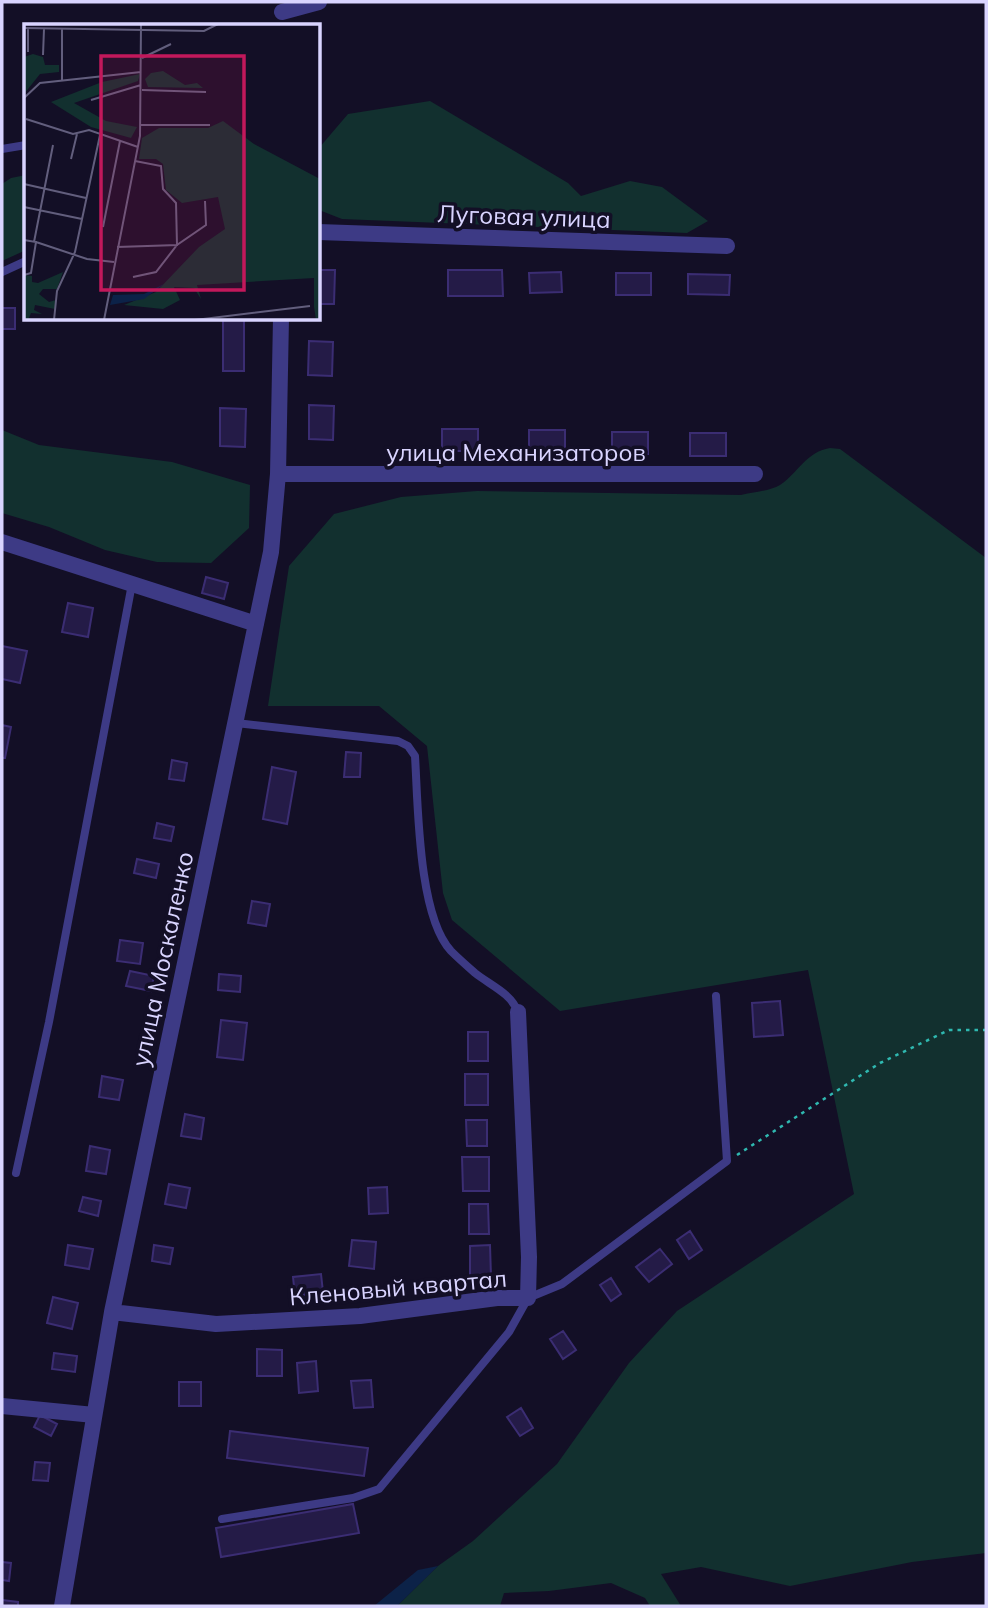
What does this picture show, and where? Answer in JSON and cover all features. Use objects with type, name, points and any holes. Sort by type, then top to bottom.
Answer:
[{"type":"street","points":[[282,13],[319,2]]},
{"type":"street","name":"Луговая улица","points":[[320,232],[727,246]]},
{"type":"street","name":"улица Москаленко","points":[[62,1606],[112,1311],[271,552],[278,474],[281,320]]},
{"type":"street","name":"улица Механизаторов","points":[[278,474],[755,474]]},
{"type":"street","points":[[2,542],[256,624]]},
{"type":"street","name":"Кленовый квартал","points":[[112,1311],[216,1324],[360,1317],[497,1298],[528,1298],[529,1257],[518,1012]]},
{"type":"street","points":[[2,1406],[94,1415]]},
{"type":"lane","points":[[2,149],[24,145]]},
{"type":"lane","points":[[2,272],[24,262]]},
{"type":"lane","points":[[16,1173],[49,1022],[132,583]]},
{"type":"lane","points":[[234,723],[398,741],[408,746],[415,756],[423,869],[432,914],[448,948],[474,972],[507,995],[516,1004],[518,1012]]},
{"type":"lane","points":[[222,1519],[353,1498],[379,1489],[509,1332],[528,1298],[562,1284],[727,1161],[716,996]]},
{"type":"path","points":[[727,1161],[880,1062],[948,1030],[986,1030]]},
{"type":"green space","points":[[430,101],[568,183],[581,196],[630,181],[662,187],[708,221],[687,233],[342,219],[320,210],[320,147],[348,114]]},
{"type":"green space","points":[[24,175],[24,251],[2,261],[2,184],[11,178]]},
{"type":"green space","points":[[2,430],[39,445],[172,462],[250,485],[249,528],[211,563],[157,562],[105,550],[49,527],[2,513]]},
{"type":"green space","points":[[830,448],[840,449],[986,558],[986,1553],[912,1562],[790,1586],[701,1567],[661,1574],[681,1606],[650,1606],[645,1598],[611,1583],[549,1591],[504,1593],[500,1606],[397,1606],[438,1566],[473,1541],[557,1464],[629,1363],[677,1311],[854,1194],[808,970],[560,1011],[452,920],[443,893],[427,746],[379,706],[268,706],[289,566],[334,514],[401,497],[477,491],[741,495],[780,485],[808,458]]},
{"type":"water","points":[[438,1566],[397,1606],[374,1606],[418,1570]]},
{"type":"building","points":[[320,270],[335,270],[334,304],[320,304]]},
{"type":"building","points":[[448,270],[502,270],[503,296],[448,296]]},
{"type":"building","points":[[561,272],[562,292],[530,293],[529,273]]},
{"type":"building","points":[[616,273],[651,273],[651,295],[616,295]]},
{"type":"building","points":[[688,274],[730,275],[729,295],[688,294]]},
{"type":"building","points":[[2,308],[15,308],[15,329],[2,329]]},
{"type":"building","points":[[223,320],[244,320],[244,371],[223,371]]},
{"type":"building","points":[[309,341],[333,342],[332,376],[308,375]]},
{"type":"building","points":[[309,405],[334,406],[333,440],[309,439]]},
{"type":"building","points":[[220,408],[246,409],[245,447],[220,446]]},
{"type":"building","points":[[442,429],[478,429],[478,451],[442,451]]},
{"type":"building","points":[[529,430],[565,430],[565,452],[529,452]]},
{"type":"building","points":[[612,432],[648,432],[648,454],[612,454]]},
{"type":"building","points":[[690,433],[726,433],[726,456],[690,456]]},
{"type":"building","points":[[206,577],[228,583],[224,599],[202,593]]},
{"type":"building","points":[[68,603],[93,608],[88,637],[62,632]]},
{"type":"building","points":[[2,646],[27,651],[20,683],[2,679]]},
{"type":"building","points":[[2,725],[11,727],[5,758],[2,758]]},
{"type":"building","points":[[346,752],[361,753],[360,777],[344,777]]},
{"type":"building","points":[[172,760],[187,763],[184,781],[169,779]]},
{"type":"building","points":[[272,767],[296,772],[287,824],[263,819]]},
{"type":"building","points":[[157,823],[174,827],[171,841],[154,838]]},
{"type":"building","points":[[137,859],[159,864],[156,878],[134,873]]},
{"type":"building","points":[[252,901],[270,904],[266,926],[248,923]]},
{"type":"building","points":[[120,940],[143,943],[140,964],[117,961]]},
{"type":"building","points":[[130,971],[154,976],[151,991],[126,986]]},
{"type":"building","points":[[219,974],[241,976],[240,992],[218,990]]},
{"type":"building","points":[[780,1001],[783,1035],[754,1037],[752,1003]]},
{"type":"building","points":[[221,1020],[247,1023],[243,1060],[217,1057]]},
{"type":"building","points":[[468,1032],[488,1032],[488,1061],[468,1061]]},
{"type":"building","points":[[465,1074],[488,1074],[488,1105],[465,1105]]},
{"type":"building","points":[[102,1076],[123,1080],[119,1100],[99,1097]]},
{"type":"building","points":[[185,1114],[204,1118],[201,1139],[181,1136]]},
{"type":"building","points":[[466,1120],[487,1120],[487,1146],[467,1146]]},
{"type":"building","points":[[90,1146],[110,1150],[106,1174],[86,1171]]},
{"type":"building","points":[[462,1157],[489,1157],[489,1191],[463,1191]]},
{"type":"building","points":[[169,1184],[190,1188],[186,1208],[165,1204]]},
{"type":"building","points":[[387,1187],[388,1213],[369,1214],[368,1188]]},
{"type":"building","points":[[83,1197],[101,1201],[98,1216],[79,1211]]},
{"type":"building","points":[[469,1204],[488,1204],[489,1234],[469,1234]]},
{"type":"building","points":[[690,1231],[702,1250],[689,1259],[677,1240]]},
{"type":"building","points":[[352,1240],[376,1242],[374,1269],[349,1266]]},
{"type":"building","points":[[68,1245],[93,1249],[89,1269],[65,1265]]},
{"type":"building","points":[[154,1245],[173,1248],[170,1264],[152,1261]]},
{"type":"building","points":[[490,1245],[491,1277],[470,1277],[470,1246]]},
{"type":"building","points":[[660,1249],[672,1264],[649,1282],[636,1267]]},
{"type":"building","points":[[321,1274],[323,1292],[295,1296],[293,1277]]},
{"type":"building","points":[[611,1278],[621,1294],[611,1301],[600,1285]]},
{"type":"building","points":[[53,1297],[78,1303],[72,1329],[47,1323]]},
{"type":"building","points":[[563,1331],[576,1350],[563,1359],[550,1339]]},
{"type":"building","points":[[257,1349],[282,1350],[282,1376],[257,1376]]},
{"type":"building","points":[[54,1353],[77,1356],[75,1372],[52,1369]]},
{"type":"building","points":[[316,1361],[318,1391],[299,1393],[297,1363]]},
{"type":"building","points":[[371,1380],[373,1407],[354,1408],[351,1381]]},
{"type":"building","points":[[179,1382],[201,1382],[201,1406],[179,1406]]},
{"type":"building","points":[[521,1408],[533,1428],[520,1436],[507,1417]]},
{"type":"building","points":[[40,1415],[57,1424],[51,1436],[34,1427]]},
{"type":"building","points":[[230,1431],[368,1448],[364,1476],[227,1458]]},
{"type":"building","points":[[35,1462],[50,1463],[48,1481],[33,1480]]},
{"type":"building","points":[[353,1504],[359,1533],[221,1557],[216,1528]]},
{"type":"building","points":[[2,1562],[11,1563],[9,1581],[2,1580]]},
{"type":"building","points":[[2,1600],[18,1602],[18,1606],[2,1606]]}]
